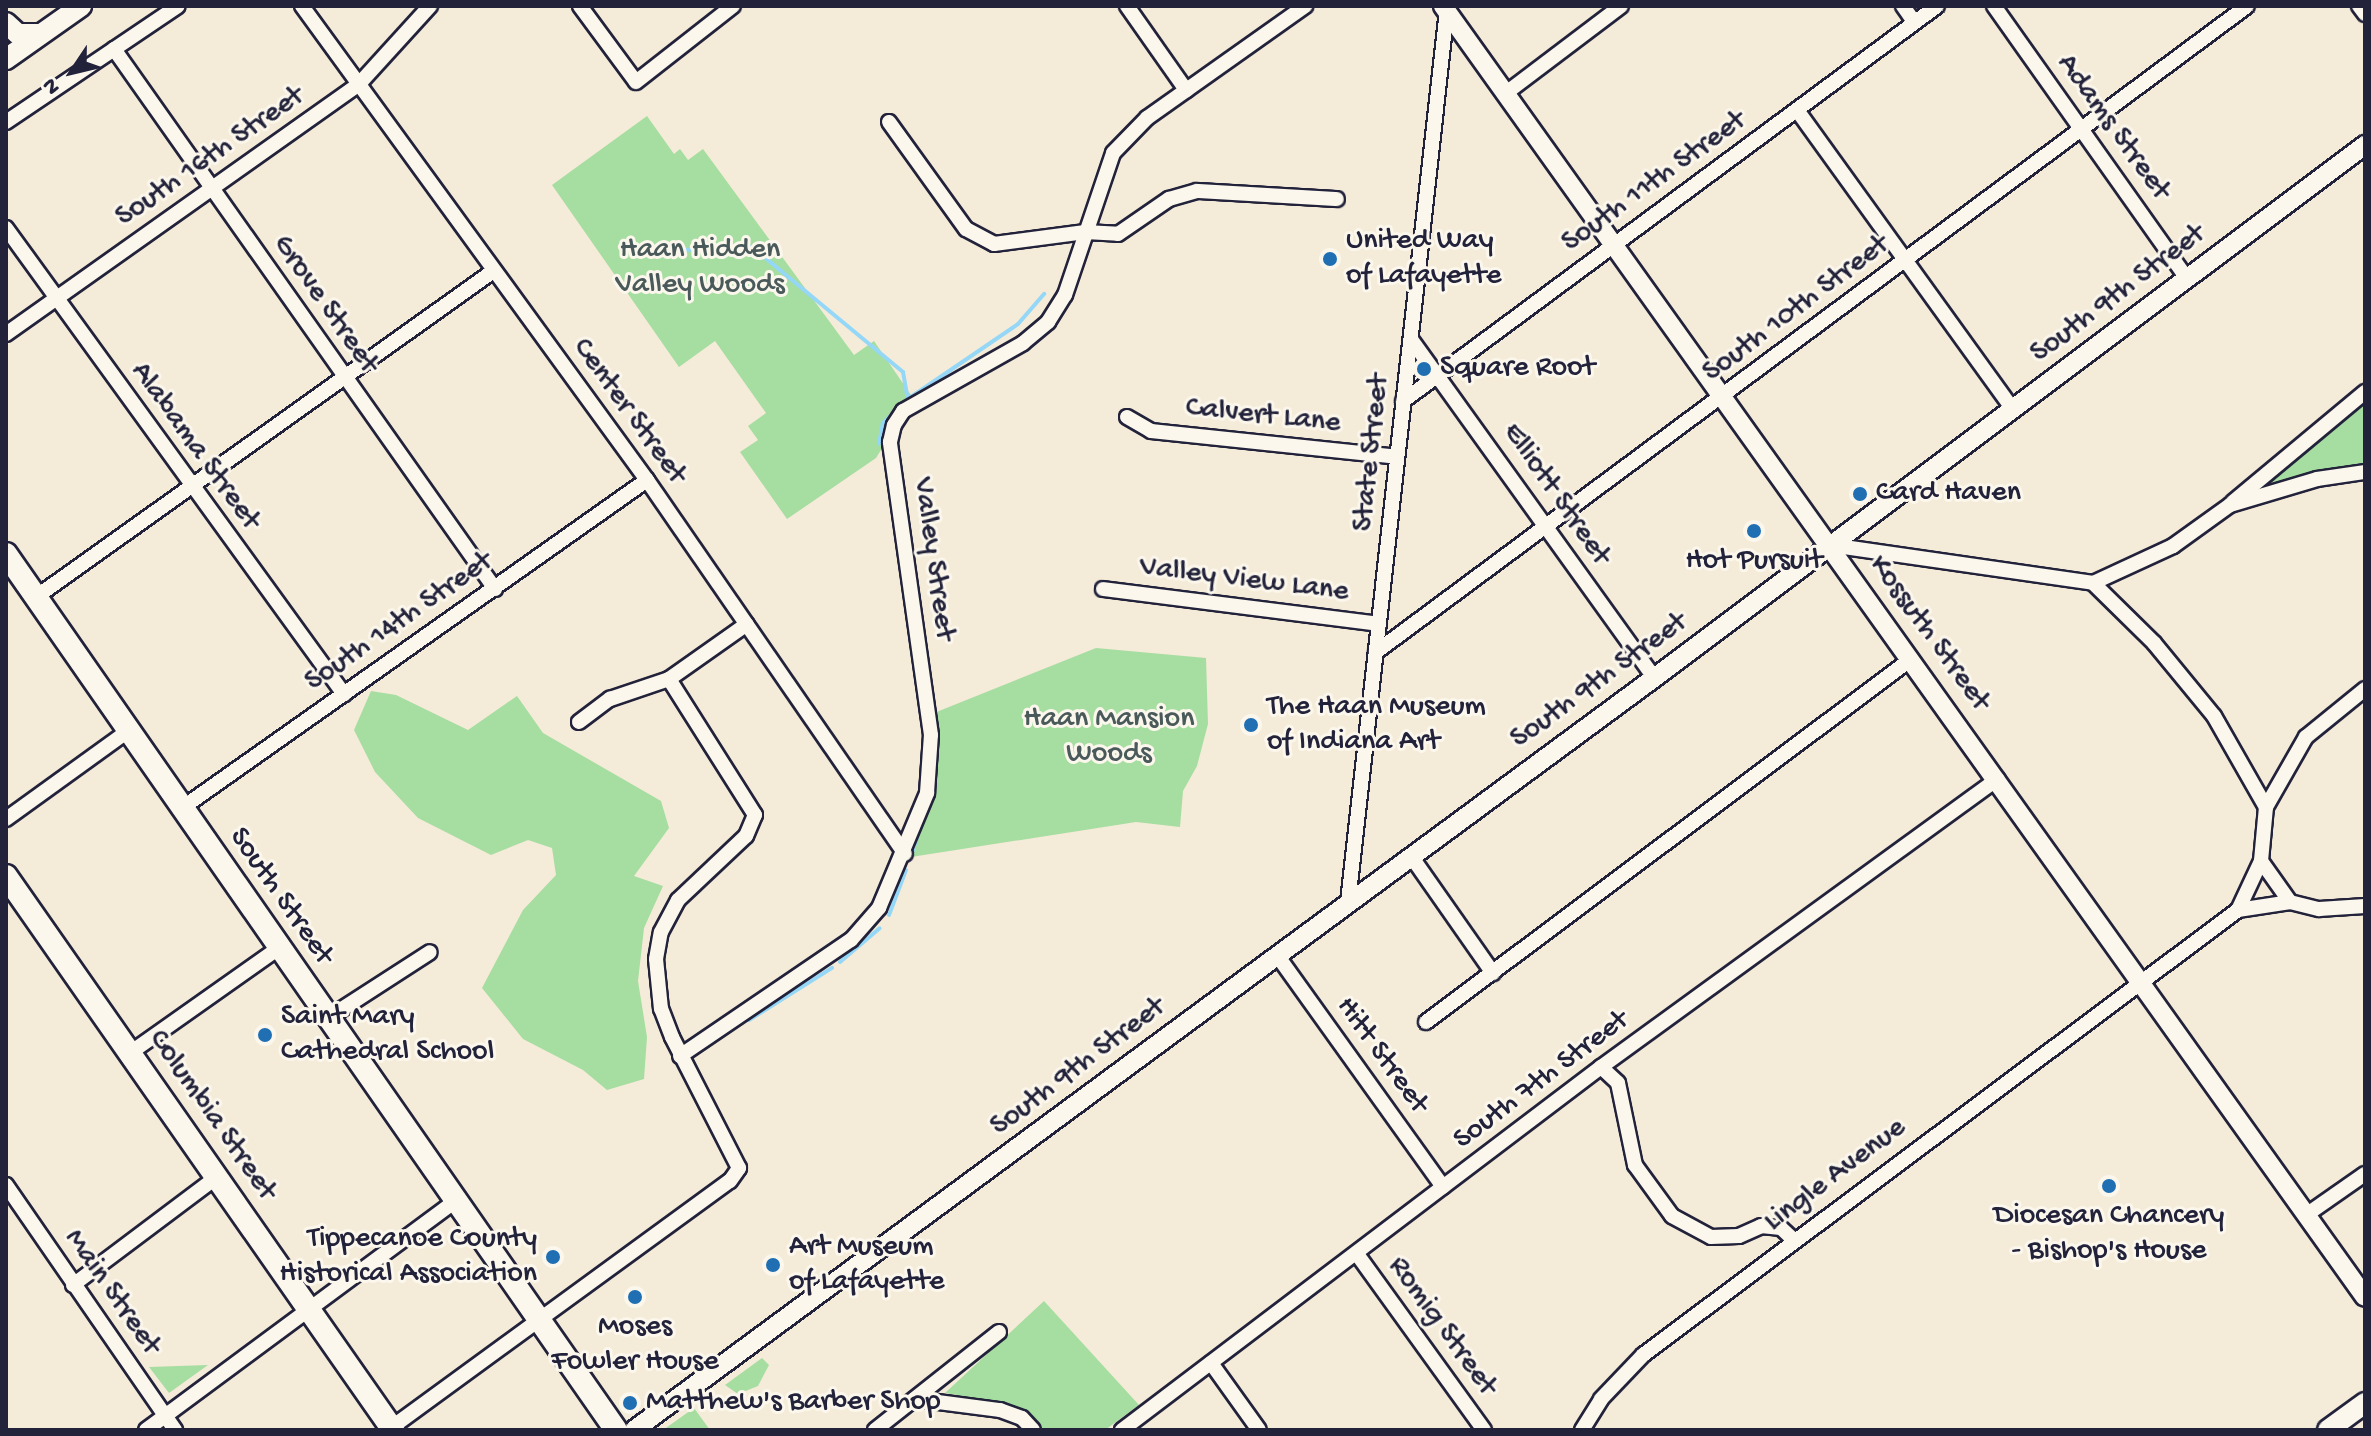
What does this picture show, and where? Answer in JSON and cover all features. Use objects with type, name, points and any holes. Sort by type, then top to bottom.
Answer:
[{"type":"main road","points":[[6,59],[81,6]]},
{"type":"main road","points":[[6,23],[18,34],[40,34]]},
{"type":"main road","name":"South Street","points":[[6,554],[616,1430]]},
{"type":"main road","name":"Columbia Street","points":[[8,882],[391,1429]]},
{"type":"main road","points":[[2328,1430],[2365,1403]]},
{"type":"street","points":[[6,122],[178,6]]},
{"type":"street","name":"Center Street","points":[[302,6],[492,272],[647,480],[905,854]]},
{"type":"street","name":"South 16th Street","points":[[6,334],[358,85],[430,6]]},
{"type":"street","points":[[580,6],[636,82],[733,6]]},
{"type":"street","points":[[1127,6],[1186,90],[1305,6]]},
{"type":"street","points":[[1506,93],[1621,6]]},
{"type":"street","points":[[1903,6],[1914,22]]},
{"type":"street","name":"South 11th Street","points":[[1403,401],[1937,6]]},
{"type":"street","name":"Adams Street","points":[[1994,6],[2187,279]]},
{"type":"street","name":"South 10th Street","points":[[1376,652],[1724,397],[2247,6]]},
{"type":"street","points":[[2359,6],[2365,14]]},
{"type":"street","name":"Kossuth Street","points":[[1445,8],[2139,982],[2309,1213],[2365,1297]]},
{"type":"street","name":"State Street","points":[[1348,902],[1403,401],[1413,342],[1445,8]]},
{"type":"street","name":"Grove Street","points":[[114,49],[495,589]]},
{"type":"street","name":"Valley Street","points":[[680,1056],[851,940],[879,908],[905,854],[927,793],[931,735],[890,442],[894,425],[903,411],[1023,343],[1048,322],[1065,295],[1113,153],[1147,118],[1186,90]]},
{"type":"street","points":[[1797,110],[2013,410]]},
{"type":"street","points":[[889,122],[966,229],[994,244],[1085,232],[1118,234],[1169,199],[1197,191],[1337,199]]},
{"type":"street","name":"South 9th Street","points":[[634,1430],[1654,678],[2365,145]]},
{"type":"street","name":"Alabama Street","points":[[6,228],[190,489],[344,694]]},
{"type":"street","points":[[36,597],[492,272]]},
{"type":"street","name":"Elliott Street","points":[[1413,342],[1654,678]]},
{"type":"street","points":[[1830,545],[2093,583],[2173,546],[2230,505],[2365,392]]},
{"type":"street","name":"Calvert Lane","points":[[1127,417],[1151,431],[1397,457]]},
{"type":"street","points":[[2230,505],[2317,479],[2365,472]]},
{"type":"street","name":"South 14th Street","points":[[182,808],[647,480]]},
{"type":"street","points":[[2093,583],[2154,643],[2214,716],[2266,807]]},
{"type":"street","name":"Valley View Lane","points":[[1103,589],[1379,624]]},
{"type":"street","points":[[579,722],[610,699],[669,679],[747,624]]},
{"type":"street","points":[[1426,1022],[1911,659]]},
{"type":"street","points":[[391,1429],[730,1181],[739,1168],[680,1056],[661,1009],[656,959],[661,932],[678,900],[746,836],[755,815],[669,679]]},
{"type":"street","points":[[2238,910],[2261,861],[2266,807],[2306,737],[2365,689]]},
{"type":"street","points":[[6,819],[128,731]]},
{"type":"street","name":"South 7th Street","points":[[1122,1430],[1601,1067],[1997,779]]},
{"type":"street","points":[[1411,856],[1493,973]]},
{"type":"street","points":[[2261,861],[2290,902]]},
{"type":"street","points":[[2238,910],[2290,902],[2319,909],[2365,906]]},
{"type":"street","name":"Lingle Avenue","points":[[1582,1430],[1601,1399],[1643,1355],[2238,910]]},
{"type":"street","points":[[130,1053],[279,948]]},
{"type":"street","points":[[328,1018],[430,952]]},
{"type":"street","name":"Hitt Street","points":[[1277,955],[1443,1187]]},
{"type":"street","points":[[1601,1067],[1618,1083],[1635,1165],[1672,1216],[1711,1237],[1739,1236],[1761,1226],[1781,1228],[1794,1240]]},
{"type":"street","points":[[2309,1213],[2365,1174]]},
{"type":"street","points":[[73,1285],[217,1177]]},
{"type":"street","name":"Main Street","points":[[6,1185],[175,1430]]},
{"type":"street","points":[[146,1430],[456,1201]]},
{"type":"street","name":"Romig Street","points":[[1357,1254],[1484,1430]]},
{"type":"street","points":[[875,1430],[999,1332]]},
{"type":"street","points":[[1211,1363],[1259,1430]]},
{"type":"street","points":[[915,1399],[1000,1410],[1022,1418],[1033,1430]]},
{"type":"green space","name":"Haan Hidden Valley Woods","points":[[647,116],[674,154],[680,149],[688,160],[703,149],[854,355],[874,341],[913,398],[876,458],[787,519],[740,452],[758,440],[748,426],[766,413],[715,341],[679,367],[552,185]]},
{"type":"green space","points":[[2365,402],[2365,467],[2268,484],[2269,478]]},
{"type":"green space","name":"Haan Mansion Woods","points":[[1096,648],[1206,658],[1208,724],[1197,766],[1183,791],[1180,827],[1136,822],[911,857],[932,791],[934,713]]},
{"type":"green space","points":[[371,691],[396,695],[468,730],[517,696],[543,733],[661,801],[669,828],[634,876],[663,886],[644,928],[638,981],[647,1037],[644,1079],[607,1090],[583,1070],[523,1039],[482,988],[523,910],[556,875],[552,848],[528,840],[491,855],[418,818],[375,772],[354,730]]},
{"type":"green space","points":[[1044,1301],[1139,1405],[1105,1430],[1042,1430],[1032,1416],[1005,1404],[945,1393]]},
{"type":"green space","points":[[762,1358],[769,1365],[758,1386],[738,1394],[725,1385]]},
{"type":"green space","points":[[208,1365],[169,1393],[149,1367]]},
{"type":"green space","points":[[694,1408],[710,1430],[663,1430]]},
{"type":"waterway","points":[[684,250],[752,247],[903,372],[908,399],[883,423],[879,444]]},
{"type":"waterway","points":[[908,399],[1018,324],[1044,294]]},
{"type":"waterway","points":[[912,853],[923,820]]},
{"type":"waterway","points":[[889,915],[906,870]]},
{"type":"waterway","points":[[840,962],[880,928]]},
{"type":"waterway","points":[[749,1020],[832,968]]},
{"type":"place","name":"United Way of Lafayette","points":[[1330,259]]},
{"type":"place","name":"Square Root","points":[[1424,369]]},
{"type":"place","name":"Card Haven","points":[[1860,494]]},
{"type":"place","name":"Hot Pursuit","points":[[1754,531]]},
{"type":"place","name":"The Haan Museum of Indiana Art","points":[[1251,725]]},
{"type":"place","name":"Saint Mary Cathedral School","points":[[265,1035]]},
{"type":"place","name":"Diocesan Chancery - Bishop's House","points":[[2109,1186]]},
{"type":"place","name":"Tippecanoe County Historical Association","points":[[553,1257]]},
{"type":"place","name":"Art Museum of Lafayette","points":[[773,1265]]},
{"type":"place","name":"Moses Fowler House","points":[[635,1297]]},
{"type":"place","name":"Matthew's Barber Shop","points":[[630,1403]]}]
